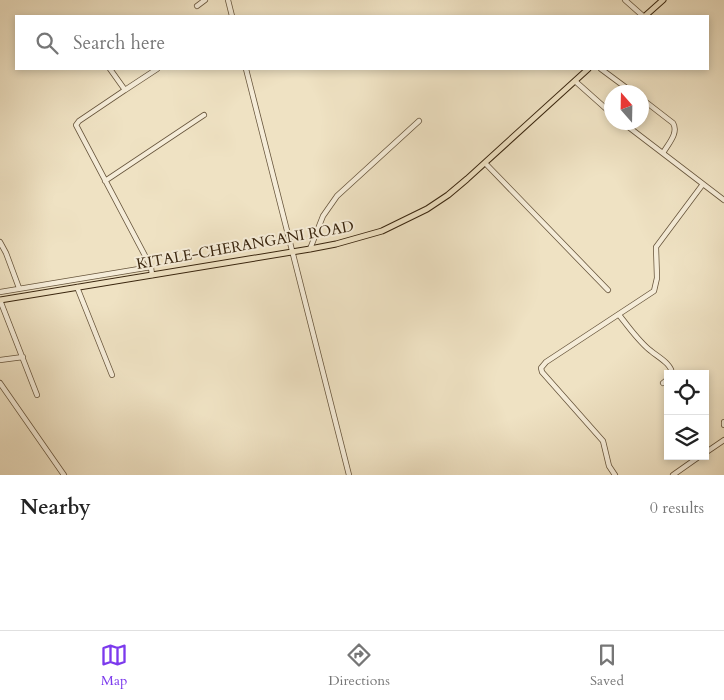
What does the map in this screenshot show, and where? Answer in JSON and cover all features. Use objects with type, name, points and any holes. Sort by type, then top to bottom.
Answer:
[{"type":"main road","points":[[645,15],[663,0]]},
{"type":"main road","name":"KITALE-CHERANGANI ROAD","points":[[0,300],[310,249],[357,239],[382,231],[413,217],[448,195],[587,70]]},
{"type":"street","points":[[197,6],[206,0]]},
{"type":"street","points":[[228,0],[232,15]]},
{"type":"street","points":[[624,0],[643,15]]},
{"type":"street","points":[[111,70],[125,90]]},
{"type":"street","points":[[152,275],[151,267],[76,126],[79,121],[155,70]]},
{"type":"street","points":[[246,70],[349,475]]},
{"type":"street","points":[[602,70],[623,85]]},
{"type":"street","points":[[575,81],[604,107]]},
{"type":"street","points":[[649,105],[675,126],[676,132],[663,154]]},
{"type":"street","points":[[105,181],[204,115]]},
{"type":"street","points":[[310,249],[323,216],[337,196],[420,121]]},
{"type":"street","points":[[632,130],[724,200]]},
{"type":"street","points":[[485,163],[608,290]]},
{"type":"street","points":[[615,475],[609,466],[603,441],[542,372],[541,368],[546,362],[654,291],[657,278],[656,247],[703,184]]},
{"type":"street","points":[[0,242],[20,288]]},
{"type":"street","points":[[0,292],[151,267]]},
{"type":"street","points":[[86,278],[86,286]]},
{"type":"street","points":[[77,287],[112,375]]},
{"type":"street","points":[[0,300],[37,395]]},
{"type":"street","points":[[619,315],[645,346],[672,370]]},
{"type":"street","points":[[0,360],[23,357]]},
{"type":"street","points":[[0,383],[64,475]]},
{"type":"street","points":[[709,450],[724,440]]},
{"type":"street","points":[[672,475],[694,460]]}]
